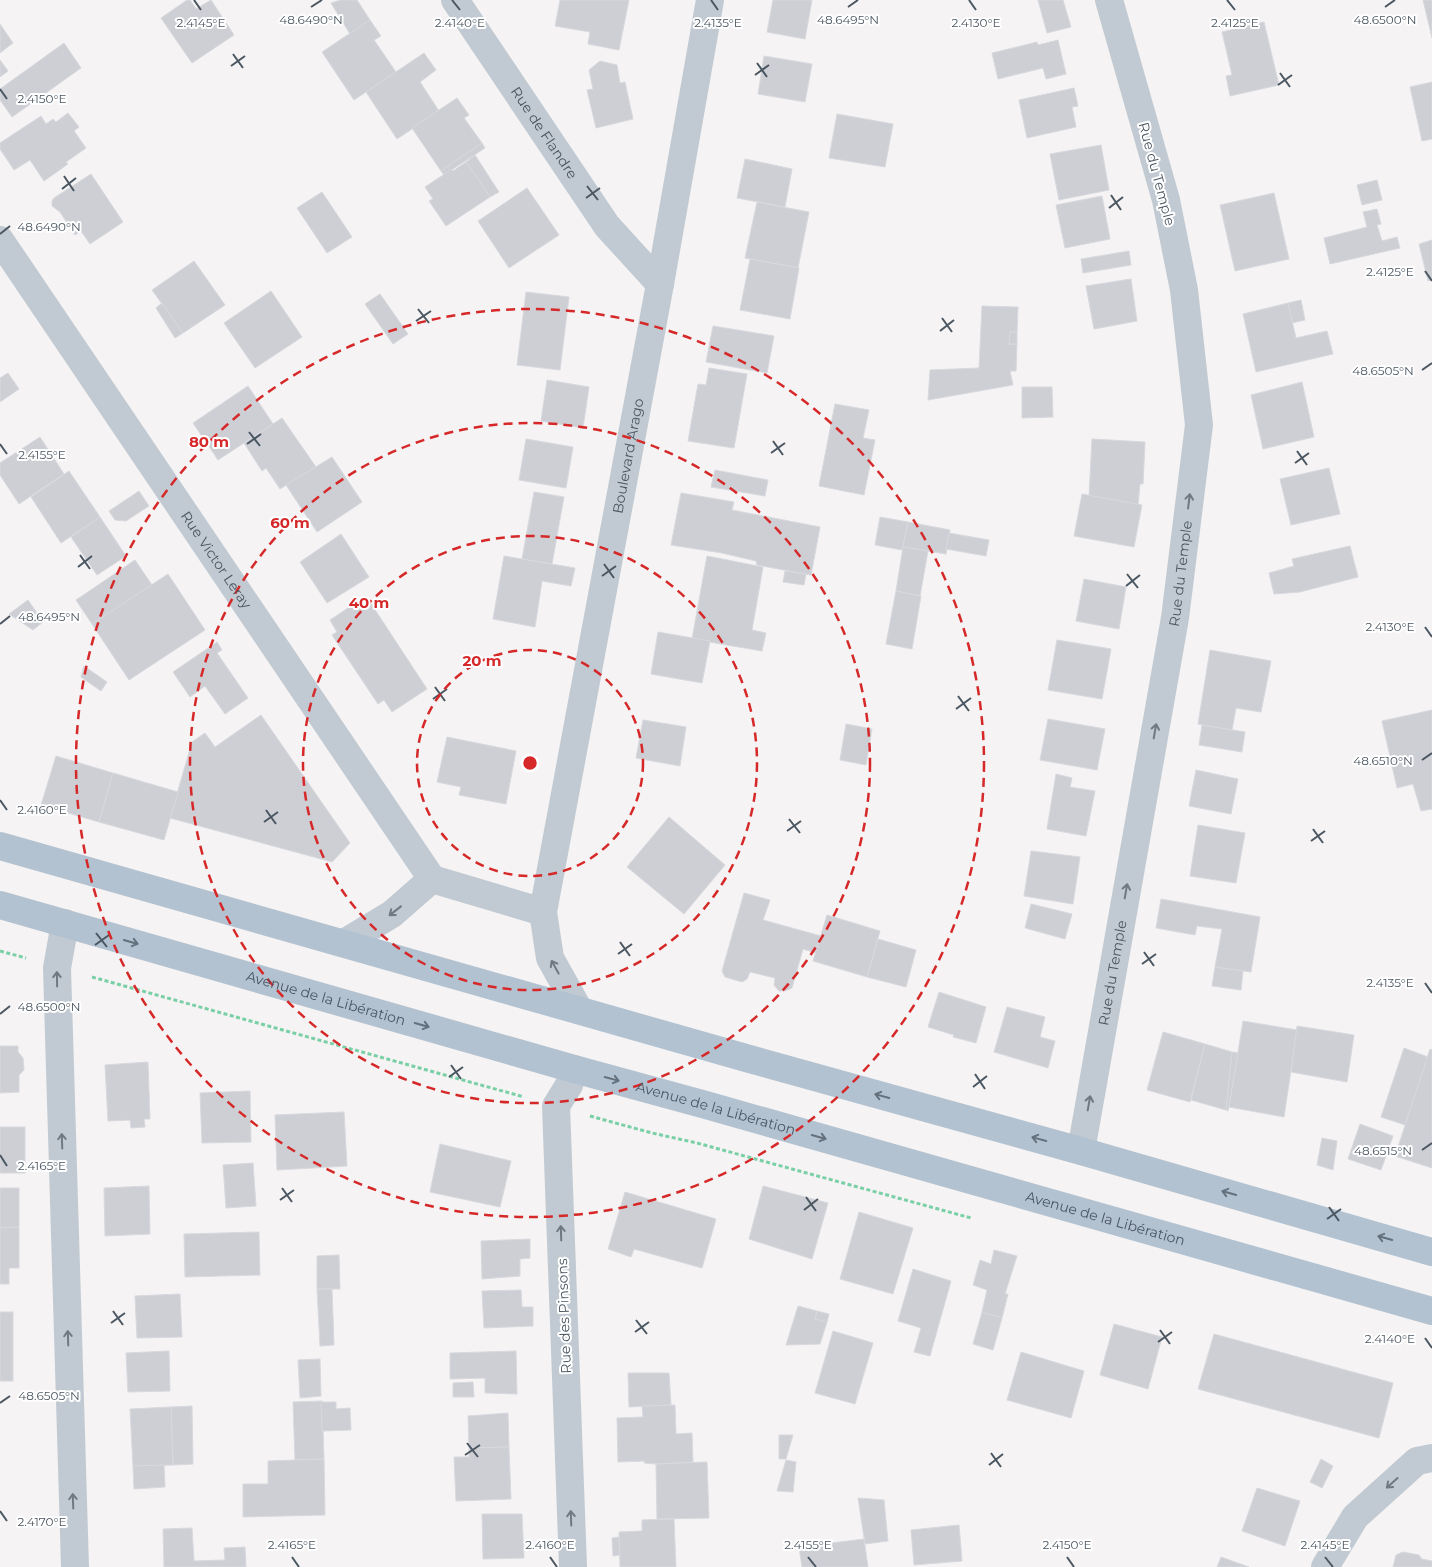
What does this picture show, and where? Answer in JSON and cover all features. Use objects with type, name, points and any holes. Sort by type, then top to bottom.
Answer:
[{"type":"main road","points":[[0,846],[1432,1252]]},
{"type":"main road","name":"Avenue de la Libération","points":[[0,905],[1432,1311]]},
{"type":"street","name":"Rue de Flandre","points":[[456,0],[607,226],[660,284]]},
{"type":"street","name":"Boulevard Arago","points":[[579,1010],[550,958],[543,912],[660,284],[710,0]]},
{"type":"street","name":"Rue du Temple","points":[[1081,1151],[1175,618],[1199,425],[1184,290],[1166,200],[1108,0]]},
{"type":"street","name":"Rue Victor Leray","points":[[0,240],[432,880]]},
{"type":"street","points":[[344,943],[392,914],[432,880],[543,912]]},
{"type":"street","points":[[65,923],[57,968],[75,1567]]},
{"type":"street","points":[[556,1106],[569,1085],[574,1069]]},
{"type":"street","name":"Rue des Pinsons","points":[[556,1106],[573,1567]]},
{"type":"street","points":[[1325,1567],[1355,1517],[1417,1461],[1432,1458]]},
{"type":"path","points":[[0,951],[652,1133],[697,1143],[973,1219]]},
{"type":"building","points":[[187,0],[190,0],[196,9],[211,0],[234,35],[192,63],[161,18]]},
{"type":"building","points":[[341,0],[357,0],[370,20],[350,34],[331,3]]},
{"type":"building","points":[[560,0],[629,0],[619,50],[588,44],[590,32],[555,26]]},
{"type":"building","points":[[773,0],[812,0],[805,39],[767,32]]},
{"type":"building","points":[[1038,0],[1063,0],[1071,27],[1047,33]]},
{"type":"building","points":[[1423,0],[1432,0],[1432,38]]},
{"type":"building","points":[[370,20],[381,36],[374,40],[396,72],[354,100],[322,52]]},
{"type":"building","points":[[1264,22],[1279,85],[1230,96],[1226,76],[1232,75],[1222,32]]},
{"type":"building","points":[[0,24],[13,43],[0,53]]},
{"type":"building","points":[[1058,40],[1066,74],[1046,79],[1043,68],[998,79],[992,53],[1037,42],[1038,45]]},
{"type":"building","points":[[64,43],[81,68],[12,117],[0,100],[0,89]]},
{"type":"building","points":[[424,53],[436,70],[420,82],[439,111],[397,139],[366,92]]},
{"type":"building","points":[[764,56],[812,64],[805,102],[758,94]]},
{"type":"building","points":[[0,60],[8,71],[0,77]]},
{"type":"building","points":[[600,61],[617,65],[620,83],[625,82],[633,119],[596,128],[587,90],[593,89],[589,70]]},
{"type":"building","points":[[1432,82],[1432,139],[1422,141],[1410,87]]},
{"type":"building","points":[[1074,88],[1078,106],[1072,107],[1076,127],[1027,138],[1019,100]]},
{"type":"building","points":[[457,98],[469,115],[464,118],[482,143],[441,171],[412,128]]},
{"type":"building","points":[[68,113],[79,127],[74,131],[86,148],[44,181],[30,160],[14,170],[0,149],[0,143],[41,116],[46,124],[53,119],[56,122]]},
{"type":"building","points":[[837,114],[893,124],[885,167],[829,158]]},
{"type":"building","points":[[482,143],[485,148],[444,175],[441,171]]},
{"type":"building","points":[[1101,145],[1109,190],[1059,200],[1050,154]]},
{"type":"building","points":[[475,155],[499,192],[490,197],[466,162]]},
{"type":"building","points":[[745,159],[792,169],[785,207],[737,198]]},
{"type":"building","points":[[466,162],[490,197],[446,226],[429,201],[433,199],[425,187]]},
{"type":"building","points":[[91,174],[123,222],[90,244],[81,231],[75,235],[60,212],[52,206],[52,201]]},
{"type":"building","points":[[1377,180],[1382,200],[1362,205],[1357,185]]},
{"type":"building","points":[[527,188],[559,235],[509,268],[478,221]]},
{"type":"building","points":[[322,192],[352,237],[327,253],[297,208]]},
{"type":"building","points":[[1274,193],[1289,259],[1235,271],[1220,205]]},
{"type":"building","points":[[1102,196],[1110,239],[1065,248],[1056,205]]},
{"type":"building","points":[[757,202],[809,212],[798,268],[745,258]]},
{"type":"building","points":[[1377,209],[1381,224],[1377,225],[1382,241],[1397,237],[1400,248],[1330,264],[1324,238],[1367,227],[1363,212]]},
{"type":"building","points":[[1432,240],[1432,280],[1428,281],[1419,244]]},
{"type":"building","points":[[1129,251],[1131,265],[1083,273],[1081,259]]},
{"type":"building","points":[[750,259],[799,268],[790,319],[740,310]]},
{"type":"building","points":[[194,261],[225,305],[183,333],[152,290]]},
{"type":"building","points":[[1131,279],[1137,321],[1094,329],[1086,286]]},
{"type":"building","points":[[271,291],[302,337],[255,368],[224,323]]},
{"type":"building","points":[[526,292],[569,297],[560,370],[517,365]]},
{"type":"building","points":[[380,294],[408,334],[393,344],[365,304]]},
{"type":"building","points":[[1301,300],[1305,320],[1292,323],[1288,303]]},
{"type":"building","points":[[162,303],[183,333],[175,338],[156,308]]},
{"type":"building","points":[[1288,303],[1296,338],[1327,331],[1333,354],[1256,372],[1243,314]]},
{"type":"building","points":[[982,306],[1018,307],[1017,332],[1010,332],[1009,344],[1017,344],[1016,371],[1010,371],[1013,385],[928,400],[930,370],[979,368]]},
{"type":"building","points":[[713,326],[774,336],[767,373],[706,362]]},
{"type":"building","points":[[1010,332],[1017,332],[1017,344],[1009,344]]},
{"type":"building","points":[[709,368],[747,374],[734,448],[688,441],[698,384],[706,385]]},
{"type":"building","points":[[8,373],[19,389],[0,402],[0,378]]},
{"type":"building","points":[[547,380],[589,387],[583,428],[541,421]]},
{"type":"building","points":[[1302,382],[1314,437],[1263,449],[1251,395]]},
{"type":"building","points":[[248,386],[273,424],[218,460],[193,423]]},
{"type":"building","points":[[1022,387],[1052,387],[1053,417],[1022,418]]},
{"type":"building","points":[[835,404],[869,410],[863,438],[875,440],[864,495],[819,486]]},
{"type":"building","points":[[282,418],[316,467],[280,489],[266,468],[262,471],[244,443]]},
{"type":"building","points":[[40,437],[64,474],[19,504],[0,475],[0,463]]},
{"type":"building","points":[[526,439],[573,447],[566,488],[519,480]]},
{"type":"building","points":[[1092,439],[1145,442],[1143,484],[1140,484],[1138,505],[1089,496]]},
{"type":"building","points":[[332,457],[362,502],[317,532],[286,485]]},
{"type":"building","points":[[1329,468],[1340,514],[1291,525],[1280,479]]},
{"type":"building","points":[[715,470],[768,480],[765,496],[711,487]]},
{"type":"building","points":[[69,471],[100,517],[61,543],[31,497]]},
{"type":"building","points":[[139,491],[149,506],[126,521],[115,520],[109,511]]},
{"type":"building","points":[[534,492],[564,497],[552,564],[522,559]]},
{"type":"building","points":[[681,493],[734,502],[732,510],[820,527],[811,575],[757,565],[756,561],[722,553],[671,545]]},
{"type":"building","points":[[1082,494],[1142,505],[1134,547],[1074,536]]},
{"type":"building","points":[[100,517],[126,556],[97,575],[71,537]]},
{"type":"building","points":[[880,517],[908,522],[902,550],[875,545]]},
{"type":"building","points":[[908,522],[950,530],[946,554],[903,547]]},
{"type":"building","points":[[949,533],[989,540],[986,556],[946,549]]},
{"type":"building","points":[[341,534],[369,577],[327,603],[300,562]]},
{"type":"building","points":[[1350,546],[1358,577],[1300,592],[1274,594],[1269,573],[1294,566],[1292,559]]},
{"type":"building","points":[[903,547],[928,551],[920,596],[896,591]]},
{"type":"building","points":[[504,556],[575,568],[571,586],[542,581],[535,627],[493,619]]},
{"type":"building","points":[[707,556],[763,567],[752,630],[766,633],[762,651],[692,639]]},
{"type":"building","points":[[135,560],[152,585],[92,624],[76,600]]},
{"type":"building","points":[[785,571],[806,574],[804,585],[783,582]]},
{"type":"building","points":[[168,574],[205,630],[129,680],[92,624]]},
{"type":"building","points":[[1084,579],[1126,587],[1119,629],[1076,621]]},
{"type":"building","points":[[896,591],[921,596],[912,649],[886,644]]},
{"type":"building","points":[[366,596],[427,689],[392,712],[384,700],[378,704],[332,635],[337,632],[330,620]]},
{"type":"building","points":[[28,600],[43,622],[33,630],[9,614]]},
{"type":"building","points":[[658,632],[710,641],[702,683],[651,674]]},
{"type":"building","points":[[1057,640],[1111,649],[1102,699],[1048,690]]},
{"type":"building","points":[[217,642],[222,650],[217,653],[248,698],[225,714],[205,686],[190,697],[173,672]]},
{"type":"building","points":[[1210,650],[1271,661],[1261,712],[1236,708],[1232,730],[1198,724]]},
{"type":"building","points":[[84,666],[107,682],[101,691],[81,677]]},
{"type":"building","points":[[1432,710],[1432,809],[1421,811],[1413,784],[1397,788],[1382,721]]},
{"type":"building","points":[[261,715],[350,843],[332,862],[170,818],[192,742],[205,733],[215,747]]},
{"type":"building","points":[[1048,719],[1105,729],[1097,770],[1040,760]]},
{"type":"building","points":[[643,720],[686,727],[680,766],[636,758]]},
{"type":"building","points":[[846,724],[872,729],[866,765],[840,760]]},
{"type":"building","points":[[1202,725],[1245,732],[1242,752],[1199,745]]},
{"type":"building","points":[[447,737],[516,751],[506,804],[459,795],[461,787],[437,782]]},
{"type":"building","points":[[56,756],[113,773],[99,822],[41,805]]},
{"type":"building","points":[[1196,770],[1238,779],[1231,814],[1189,806]]},
{"type":"building","points":[[113,773],[178,792],[164,840],[99,822]]},
{"type":"building","points":[[1056,774],[1072,778],[1070,787],[1095,791],[1086,836],[1047,829]]},
{"type":"building","points":[[669,817],[725,865],[684,914],[627,867]]},
{"type":"building","points":[[1198,825],[1245,833],[1236,883],[1190,876]]},
{"type":"building","points":[[1031,851],[1080,857],[1073,904],[1024,896]]},
{"type":"building","points":[[744,893],[770,900],[763,920],[821,936],[816,953],[803,949],[792,988],[779,991],[774,985],[775,978],[750,972],[747,979],[742,982],[725,977],[722,971]]},
{"type":"building","points":[[1161,899],[1260,917],[1251,972],[1215,967],[1222,929],[1197,926],[1195,935],[1156,928]]},
{"type":"building","points":[[1031,904],[1072,914],[1065,939],[1025,928]]},
{"type":"building","points":[[827,915],[880,931],[867,977],[813,961]]},
{"type":"building","points":[[878,939],[916,950],[906,987],[867,977]]},
{"type":"building","points":[[1215,967],[1243,971],[1241,990],[1212,986]]},
{"type":"building","points":[[939,992],[986,1007],[976,1043],[953,1037],[954,1035],[928,1027]]},
{"type":"building","points":[[1007,1007],[1045,1017],[1040,1037],[1055,1041],[1048,1068],[994,1052]]},
{"type":"building","points":[[1243,1021],[1297,1030],[1284,1117],[1229,1107]]},
{"type":"building","points":[[1297,1026],[1354,1035],[1347,1082],[1291,1072]]},
{"type":"building","points":[[1163,1032],[1205,1044],[1190,1102],[1147,1090]]},
{"type":"building","points":[[1205,1044],[1232,1052],[1226,1110],[1191,1100]]},
{"type":"building","points":[[0,1046],[18,1046],[18,1052],[23,1058],[24,1070],[19,1075],[19,1092],[0,1093]]},
{"type":"building","points":[[1404,1048],[1428,1057],[1405,1125],[1381,1117]]},
{"type":"building","points":[[1430,1049],[1432,1050],[1432,1168],[1395,1156]]},
{"type":"building","points":[[1232,1052],[1238,1053],[1228,1111],[1226,1110]]},
{"type":"building","points":[[148,1062],[150,1119],[144,1119],[145,1127],[131,1128],[130,1120],[108,1121],[105,1065]]},
{"type":"building","points":[[250,1091],[251,1142],[202,1143],[200,1093]]},
{"type":"building","points":[[344,1112],[347,1166],[277,1170],[275,1115]]},
{"type":"building","points":[[1360,1124],[1393,1136],[1381,1170],[1348,1159]]},
{"type":"building","points":[[0,1127],[25,1127],[25,1173],[0,1173]]},
{"type":"building","points":[[1322,1138],[1337,1141],[1333,1170],[1317,1165]]},
{"type":"building","points":[[440,1144],[511,1161],[500,1207],[430,1192]]},
{"type":"building","points":[[253,1163],[256,1206],[226,1208],[223,1165]]},
{"type":"building","points":[[149,1186],[150,1234],[105,1236],[104,1188]]},
{"type":"building","points":[[763,1186],[828,1203],[812,1259],[749,1239]]},
{"type":"building","points":[[0,1188],[19,1188],[19,1227],[0,1228]]},
{"type":"building","points":[[625,1192],[716,1219],[702,1268],[634,1249],[631,1257],[608,1249]]},
{"type":"building","points":[[859,1212],[913,1228],[893,1294],[840,1279]]},
{"type":"building","points":[[19,1227],[19,1268],[9,1268],[9,1284],[0,1284],[0,1228]]},
{"type":"building","points":[[259,1232],[260,1275],[185,1277],[184,1234]]},
{"type":"building","points":[[530,1239],[530,1258],[520,1259],[520,1276],[482,1279],[481,1241]]},
{"type":"building","points":[[994,1250],[1017,1256],[1005,1294],[1008,1294],[1002,1318],[982,1312],[987,1290],[973,1285],[980,1260],[991,1264]]},
{"type":"building","points":[[339,1255],[340,1289],[317,1289],[317,1256]]},
{"type":"building","points":[[913,1269],[951,1281],[930,1356],[914,1352],[921,1328],[898,1321]]},
{"type":"building","points":[[317,1289],[332,1289],[334,1345],[320,1346]]},
{"type":"building","points":[[521,1290],[522,1307],[533,1307],[533,1326],[484,1328],[482,1291]]},
{"type":"building","points":[[180,1294],[182,1337],[137,1338],[135,1296]]},
{"type":"building","points":[[798,1306],[817,1311],[815,1319],[827,1322],[820,1344],[786,1345]]},
{"type":"building","points":[[817,1311],[829,1314],[827,1322],[815,1319]]},
{"type":"building","points":[[0,1312],[13,1312],[13,1381],[0,1381]]},
{"type":"building","points":[[982,1312],[1002,1318],[993,1350],[973,1344]]},
{"type":"building","points":[[1114,1324],[1162,1337],[1148,1389],[1100,1375]]},
{"type":"building","points":[[833,1331],[873,1343],[855,1404],[815,1393]]},
{"type":"building","points":[[1214,1334],[1393,1383],[1379,1438],[1198,1389]]},
{"type":"building","points":[[169,1351],[170,1391],[128,1392],[126,1353]]},
{"type":"building","points":[[516,1351],[517,1394],[485,1393],[485,1378],[450,1379],[450,1353]]},
{"type":"building","points":[[1021,1352],[1084,1371],[1071,1418],[1007,1400]]},
{"type":"building","points":[[320,1359],[321,1396],[300,1398],[298,1360]]},
{"type":"building","points":[[628,1373],[669,1373],[671,1405],[629,1407]]},
{"type":"building","points":[[473,1382],[474,1397],[453,1397],[453,1383]]},
{"type":"building","points":[[322,1401],[324,1459],[295,1460],[293,1402]]},
{"type":"building","points":[[321,1402],[336,1402],[336,1409],[350,1408],[351,1430],[322,1431]]},
{"type":"building","points":[[675,1405],[676,1434],[692,1433],[693,1462],[656,1464],[644,1463],[645,1461],[618,1462],[617,1418],[643,1417],[642,1406]]},
{"type":"building","points":[[192,1406],[193,1464],[173,1465],[171,1407]]},
{"type":"building","points":[[171,1407],[173,1465],[133,1466],[130,1409]]},
{"type":"building","points":[[508,1413],[509,1447],[469,1448],[468,1416]]},
{"type":"building","points":[[779,1435],[793,1435],[786,1459],[779,1459]]},
{"type":"building","points":[[509,1447],[511,1499],[456,1501],[454,1457],[469,1457],[469,1448]]},
{"type":"building","points":[[324,1459],[325,1515],[243,1517],[243,1484],[268,1484],[268,1461]]},
{"type":"building","points":[[1321,1459],[1333,1466],[1322,1488],[1310,1482]]},
{"type":"building","points":[[786,1460],[796,1462],[793,1492],[777,1491]]},
{"type":"building","points":[[707,1462],[709,1518],[657,1519],[656,1464]]},
{"type":"building","points":[[164,1465],[165,1487],[134,1489],[133,1466]]},
{"type":"building","points":[[1257,1488],[1300,1501],[1285,1546],[1242,1531]]},
{"type":"building","points":[[858,1498],[884,1500],[888,1541],[865,1544]]},
{"type":"building","points":[[482,1514],[522,1514],[524,1558],[483,1559]]},
{"type":"building","points":[[674,1519],[676,1567],[620,1567],[619,1532],[642,1531],[642,1520]]},
{"type":"building","points":[[959,1525],[962,1561],[914,1565],[911,1530]]},
{"type":"building","points":[[192,1528],[194,1561],[225,1560],[224,1548],[245,1547],[246,1567],[164,1567],[163,1529]]},
{"type":"building","points":[[619,1537],[620,1555],[613,1556],[612,1538]]},
{"type":"building","points":[[864,1539],[868,1567],[802,1567],[799,1547]]},
{"type":"building","points":[[1403,1552],[1419,1555],[1422,1559],[1432,1561],[1432,1567],[1393,1567],[1396,1555]]},
{"type":"building","points":[[1221,1557],[1249,1567],[1217,1567]]}]
